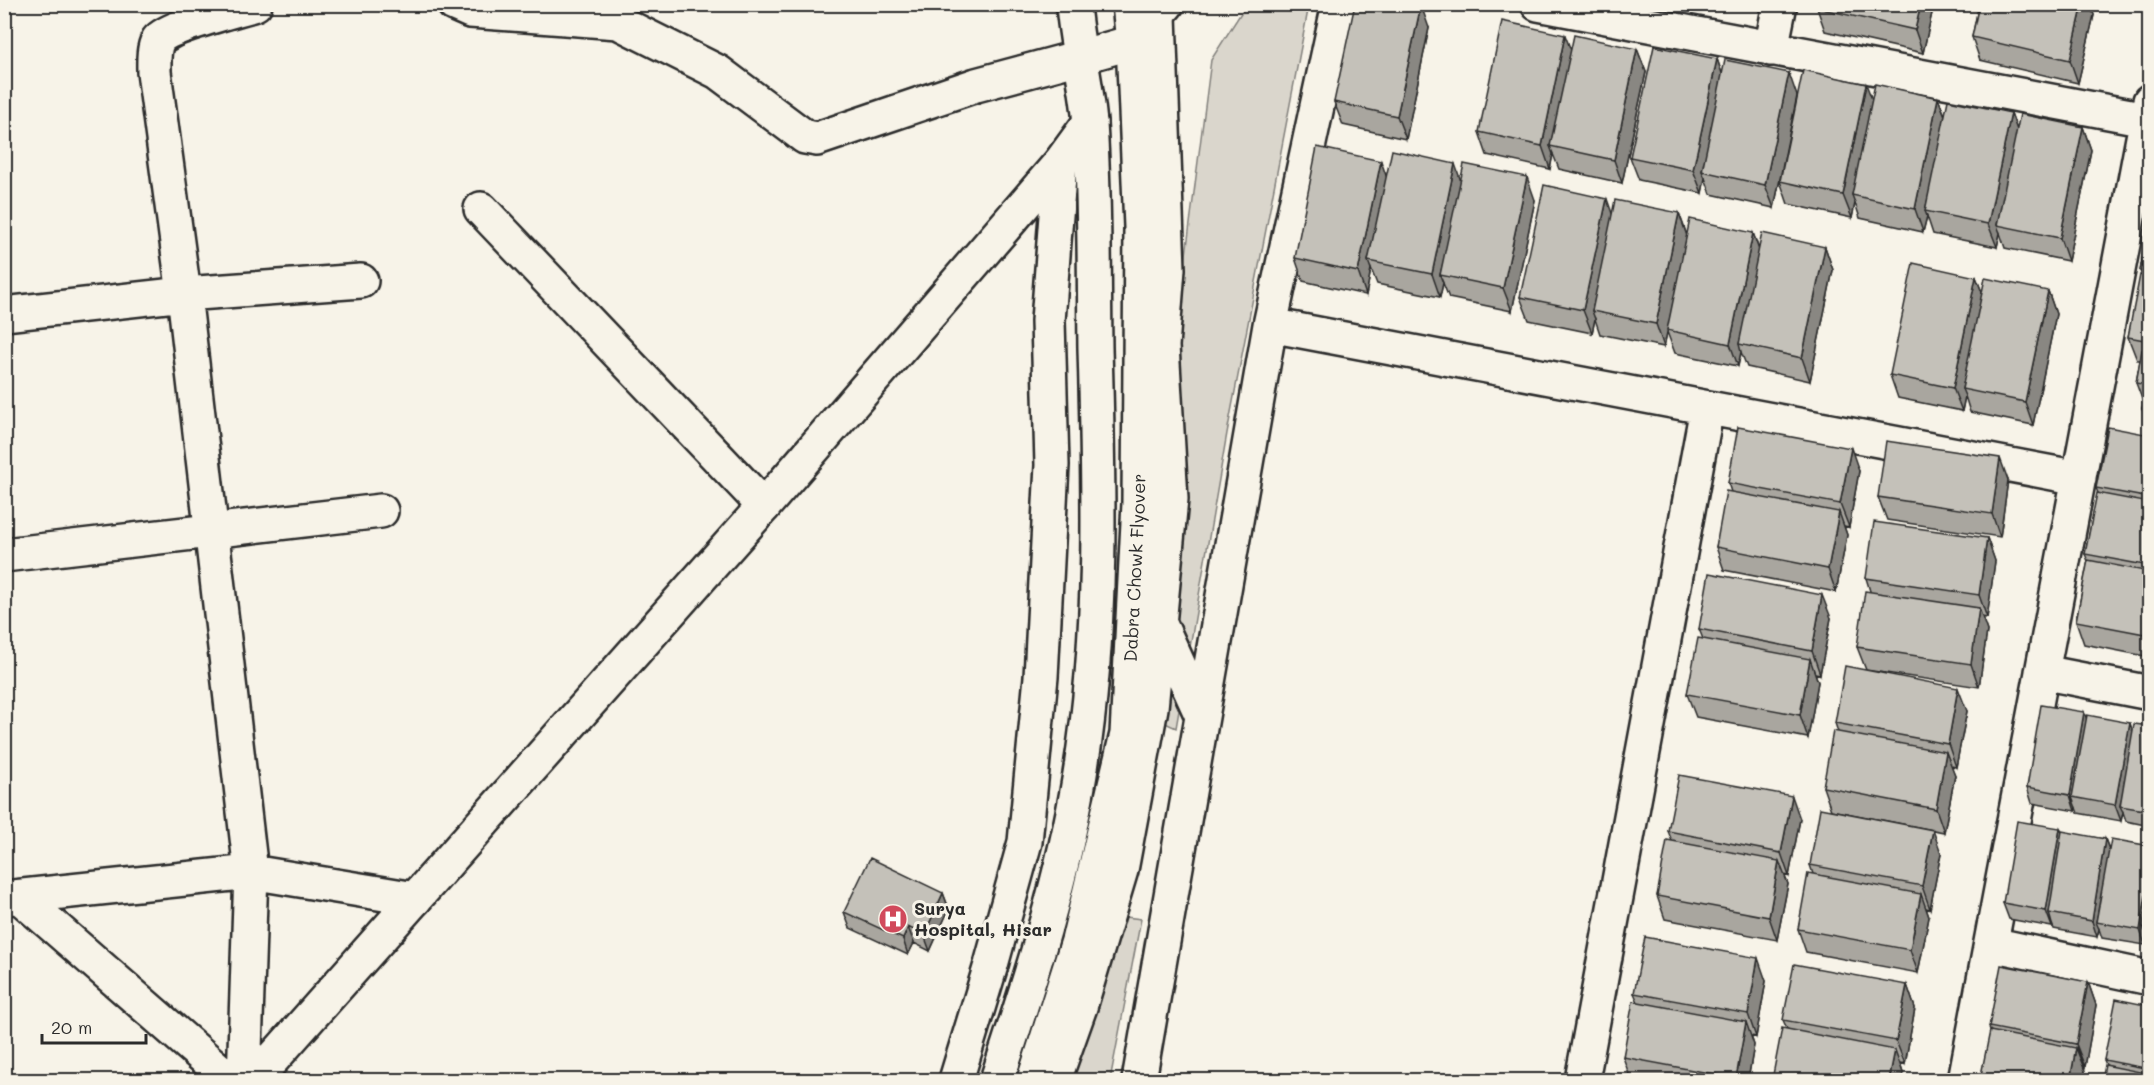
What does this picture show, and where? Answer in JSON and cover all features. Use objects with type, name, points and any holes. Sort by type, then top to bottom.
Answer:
[{"type":"street","points":[[244,1080],[251,872],[213,531],[154,72],[155,46],[160,37],[171,31],[255,4]]},
{"type":"street","points":[[454,4],[470,11],[619,13],[718,72],[805,137],[811,139],[817,139],[976,85],[1133,42],[1163,10]]},
{"type":"street","name":"Dabra Chowk Flyover","points":[[998,1080],[1045,934],[1067,842],[1080,774],[1095,659],[1099,499],[1090,122],[1073,4]]},
{"type":"street","name":"Dabra Chowk Flyover","points":[[1034,1080],[1078,941],[1127,734],[1139,502],[1141,295],[1141,226],[1133,42],[1128,4]]},
{"type":"street","points":[[1139,1080],[1270,325],[1339,4]]},
{"type":"street","points":[[1538,4],[1771,49],[2148,110],[1965,1080]]},
{"type":"street","points":[[1771,49],[1780,4]]},
{"type":"street","points":[[1054,1080],[1080,1006],[1121,870],[1151,708],[1171,499],[1162,346],[1168,268],[1163,10]]},
{"type":"street","points":[[254,1080],[764,506],[1060,163],[1090,122]]},
{"type":"street","points":[[956,1080],[1025,842],[1041,676],[1052,465],[1048,321],[1060,163]]},
{"type":"street","points":[[481,209],[764,506]]},
{"type":"street","points":[[4,314],[184,294],[361,281]]},
{"type":"street","points":[[1270,325],[2079,478]]},
{"type":"street","points":[[1582,1080],[1707,408]]},
{"type":"street","points":[[4,555],[381,511]]},
{"type":"street","points":[[1159,622],[1202,716]]},
{"type":"street","points":[[2042,672],[2150,693]]},
{"type":"street","points":[[12,898],[251,872],[415,899]]},
{"type":"street","points":[[12,898],[230,1080]]},
{"type":"street","points":[[1991,944],[2150,978]]},
{"type":"shaded area","points":[[1246,5],[1309,5],[1227,433],[1176,728],[1163,722],[1177,325],[1211,60]]},
{"type":"shaded area","points":[[1110,915],[1141,919],[1110,1080],[1065,1080]]},
{"type":"building","points":[[1355,4],[1421,5],[1397,116],[1334,102]]},
{"type":"building","points":[[1817,4],[1921,4],[1915,30],[1817,8]]},
{"type":"building","points":[[1979,4],[2083,4],[2070,60],[1972,37]]},
{"type":"building","points":[[1502,21],[1565,35],[1542,146],[1479,132]]},
{"type":"building","points":[[1574,35],[1637,49],[1614,160],[1550,146]]},
{"type":"building","points":[[1654,46],[1717,59],[1693,170],[1630,157]]},
{"type":"building","points":[[1725,60],[1789,73],[1765,185],[1702,171]]},
{"type":"building","points":[[1803,70],[1866,84],[1843,195],[1780,181]]},
{"type":"building","points":[[1875,84],[1938,98],[1915,209],[1852,195]]},
{"type":"building","points":[[1948,100],[2011,113],[1988,224],[1925,211]]},
{"type":"building","points":[[2020,114],[2083,127],[2060,238],[1997,225]]},
{"type":"building","points":[[1317,147],[1381,161],[1358,272],[1295,258]]},
{"type":"building","points":[[1392,150],[1455,164],[1432,274],[1368,261]]},
{"type":"building","points":[[1464,164],[1527,177],[1503,288],[1440,275]]},
{"type":"building","points":[[1544,185],[1607,199],[1583,310],[1520,297]]},
{"type":"building","points":[[1615,200],[1679,213],[1656,324],[1592,311]]},
{"type":"building","points":[[1690,219],[1753,233],[1730,344],[1667,330]]},
{"type":"building","points":[[2150,219],[2150,273],[2140,271]]},
{"type":"building","points":[[1762,233],[1825,247],[1802,358],[1739,344]]},
{"type":"building","points":[[1913,263],[1976,277],[1953,388],[1890,375]]},
{"type":"building","points":[[2140,275],[2150,277],[2150,341],[2128,337]]},
{"type":"building","points":[[1985,278],[2048,291],[2025,402],[1962,389]]},
{"type":"building","points":[[2142,350],[2150,352],[2150,411],[2142,409],[2147,385],[2136,383]]},
{"type":"building","points":[[1738,427],[1851,448],[1840,504],[1728,483]]},
{"type":"building","points":[[2108,427],[2150,435],[2150,498],[2096,488]]},
{"type":"building","points":[[1886,441],[2000,458],[1992,514],[1878,497]]},
{"type":"building","points":[[1726,491],[1839,512],[1828,569],[1716,547]]},
{"type":"building","points":[[2097,493],[2150,503],[2150,566],[2085,554]]},
{"type":"building","points":[[1874,522],[1987,538],[1979,595],[1866,578]]},
{"type":"building","points":[[2088,560],[2150,572],[2150,635],[2076,621]]},
{"type":"building","points":[[1709,573],[1822,595],[1812,651],[1699,629]]},
{"type":"building","points":[[1865,591],[1979,608],[1971,664],[1857,647]]},
{"type":"building","points":[[1698,638],[1810,659],[1800,715],[1687,694]]},
{"type":"building","points":[[1845,666],[1958,688],[1948,744],[1835,723]]},
{"type":"building","points":[[2041,705],[2084,712],[2070,795],[2027,787]]},
{"type":"building","points":[[2087,715],[2130,723],[2115,805],[2072,797]]},
{"type":"building","points":[[2134,724],[2150,726],[2150,811],[2120,806]]},
{"type":"building","points":[[1833,731],[1946,752],[1936,809],[1823,787]]},
{"type":"building","points":[[1679,775],[1792,796],[1781,853],[1668,831]]},
{"type":"building","points":[[1820,808],[1933,830],[1922,886],[1810,865]]},
{"type":"building","points":[[2017,821],[2060,828],[2046,911],[2003,903]]},
{"type":"building","points":[[2062,831],[2105,839],[2092,921],[2049,913]]},
{"type":"building","points":[[2111,839],[2150,846],[2150,872],[2140,930],[2096,922]]},
{"type":"building","points":[[1667,840],[1779,861],[1769,917],[1657,896]]},
{"type":"building","points":[[870,858],[943,893],[924,935],[908,927],[903,939],[844,912]]},
{"type":"building","points":[[1808,873],[1921,894],[1910,950],[1798,929]]},
{"type":"building","points":[[2150,887],[2150,928],[2143,927]]},
{"type":"building","points":[[1645,937],[1758,958],[1748,1014],[1634,993]]},
{"type":"building","points":[[1794,964],[1907,985],[1896,1041],[1783,1020]]},
{"type":"building","points":[[2001,965],[2088,982],[2076,1044],[1989,1027]]},
{"type":"building","points":[[2116,999],[2150,1006],[2150,1069],[2104,1060]]},
{"type":"building","points":[[1633,1001],[1746,1022],[1736,1078],[1623,1057]]},
{"type":"building","points":[[1782,1028],[1895,1050],[1889,1080],[1772,1080]]},
{"type":"building","points":[[1990,1031],[2076,1048],[2070,1080],[1980,1080]]},
{"type":"building","points":[[2105,1065],[2150,1074],[2150,1080],[2102,1080]]},
{"type":"place","name":"Surya Hospital, Hisar","points":[[893,919]]}]
